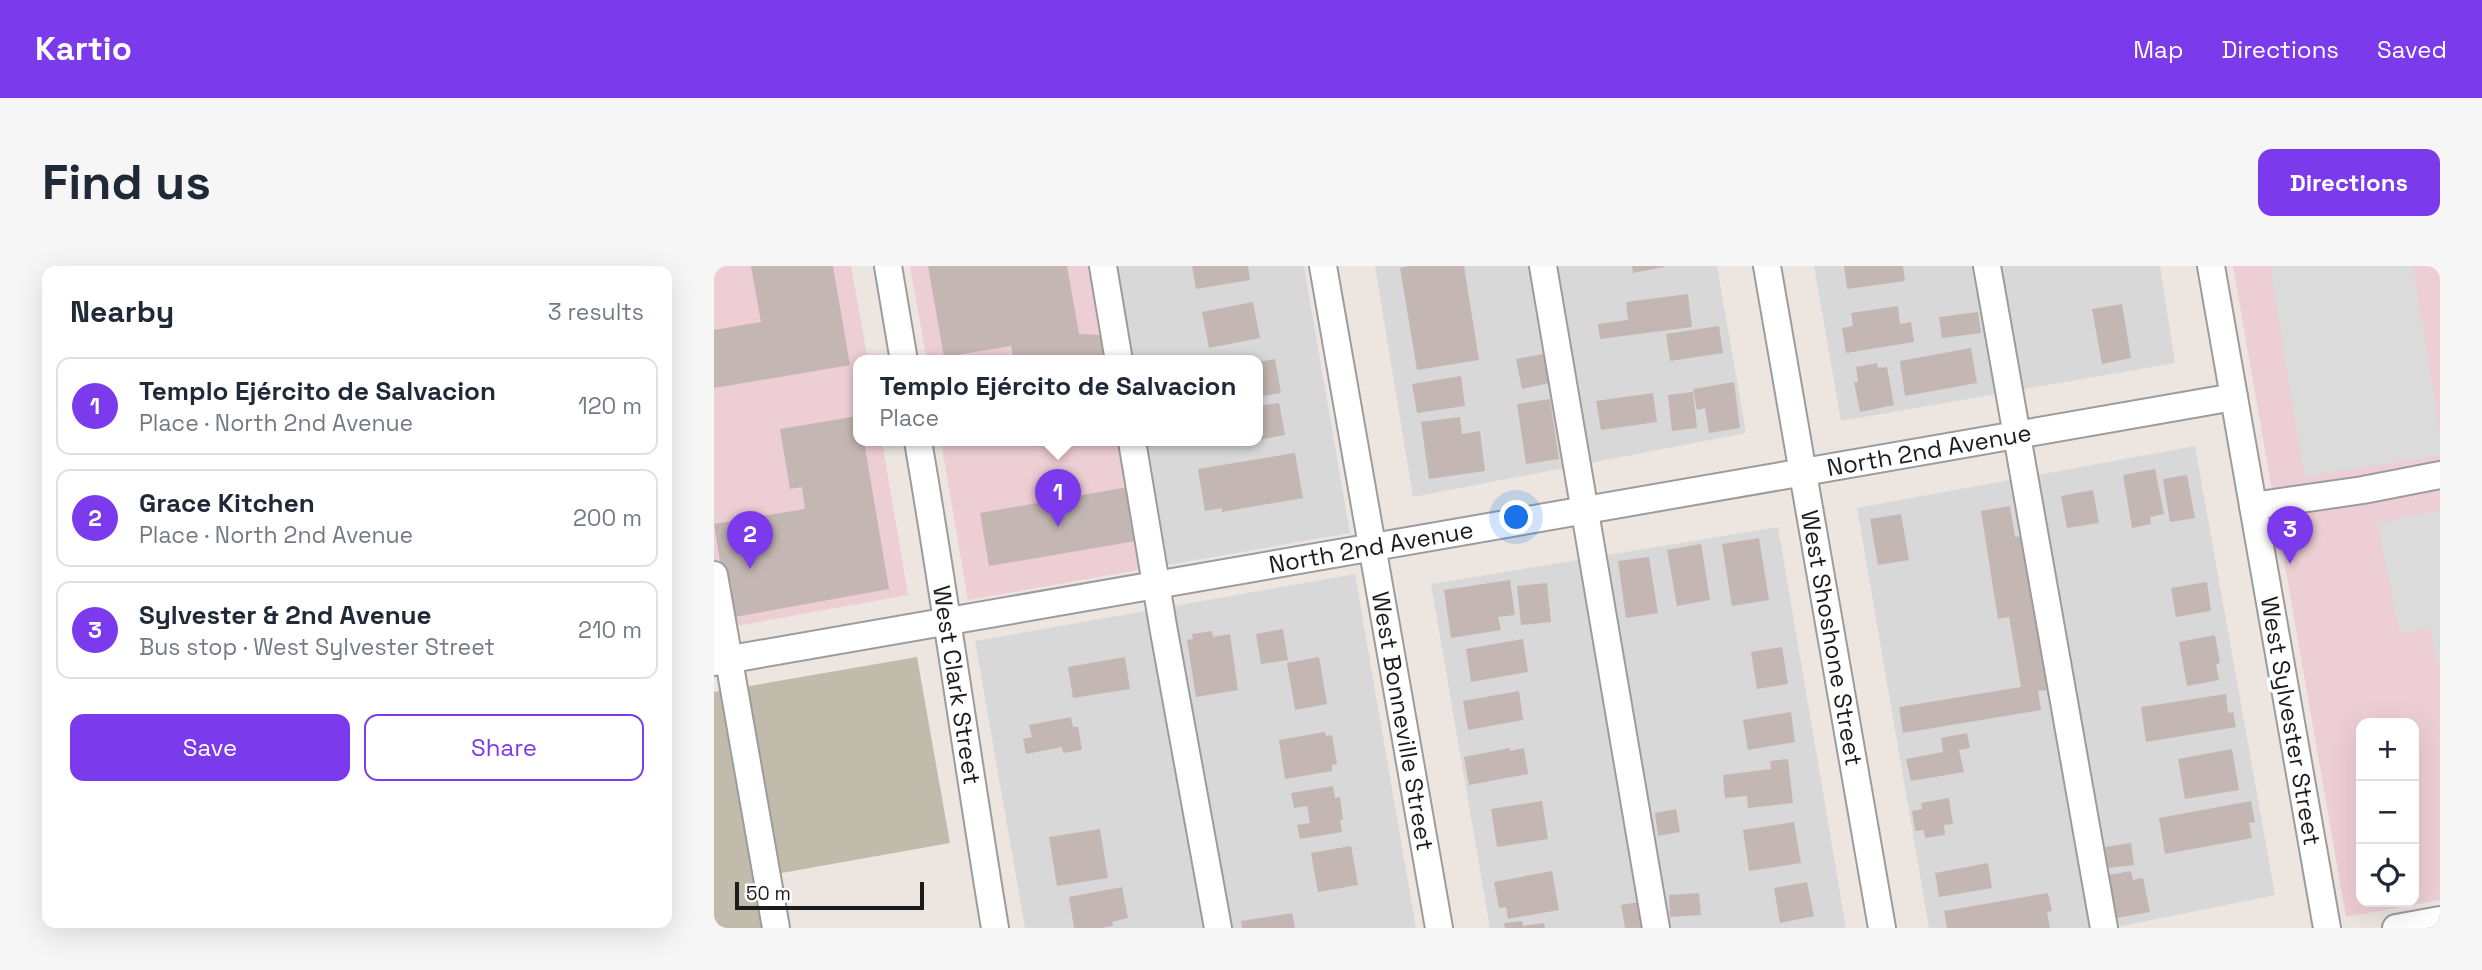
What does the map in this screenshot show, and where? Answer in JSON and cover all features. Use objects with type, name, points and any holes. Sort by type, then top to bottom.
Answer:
[{"type":"street","points":[[888,266],[903,355]]},
{"type":"street","points":[[1103,266],[1118,355]]},
{"type":"street","name":"West Bonneville Street","points":[[1323,266],[1438,928]]},
{"type":"street","points":[[1543,266],[1656,928]]},
{"type":"street","name":"West Shoshone Street","points":[[1767,266],[1882,928]]},
{"type":"street","points":[[1987,266],[2104,928]]},
{"type":"street","name":"West Sylvester Street","points":[[2211,266],[2327,928]]},
{"type":"street","name":"North 2nd Avenue","points":[[721,660],[2234,397]]},
{"type":"street","name":"West Clark Street","points":[[919,446],[995,928]]},
{"type":"street","points":[[1133,446],[1155,585],[1218,928]]},
{"type":"street","points":[[2253,506],[2440,475]]},
{"type":"street","points":[[714,575],[721,660],[776,928]]},
{"type":"street","points":[[2396,928],[2440,920]]},
{"type":"shaded area","points":[[714,266],[851,266],[867,355],[853,355],[853,446],[883,446],[908,595],[714,630]]},
{"type":"shaded area","points":[[910,266],[1104,266],[1119,355],[926,355]]},
{"type":"shaded area","points":[[1104,266],[1304,266],[1350,533],[1156,567],[1135,446],[1263,446],[1263,355],[1119,355]]},
{"type":"shaded area","points":[[1375,266],[1717,266],[1746,433],[1413,497]]},
{"type":"shaded area","points":[[1814,266],[2160,266],[2175,363],[1841,421]]},
{"type":"shaded area","points":[[2233,266],[2440,266],[2440,900],[2419,904],[2419,718],[2356,718],[2356,907],[2401,907],[2346,917]]},
{"type":"shaded area","points":[[2270,266],[2413,266],[2440,431],[2440,455],[2304,477]]},
{"type":"shaded area","points":[[942,446],[1135,446],[1156,567],[968,600]]},
{"type":"shaded area","points":[[2195,446],[2275,895],[2112,928],[1929,928],[1857,508]]},
{"type":"shaded area","points":[[2440,510],[2440,663],[2437,664],[2429,628],[2400,634],[2377,523]]},
{"type":"shaded area","points":[[1778,527],[1846,928],[1490,928],[1431,584]]},
{"type":"shaded area","points":[[1355,574],[1416,928],[1025,928],[975,641]]},
{"type":"shaded area","points":[[917,657],[950,843],[776,874],[785,928],[714,928],[714,692]]},
{"type":"building","points":[[751,266],[833,266],[850,365],[714,388],[714,330],[761,322]]},
{"type":"building","points":[[928,266],[1067,266],[1079,334],[1102,335],[1105,355],[1013,355],[1011,346],[944,355]]},
{"type":"building","points":[[1192,266],[1248,266],[1250,280],[1196,289]]},
{"type":"building","points":[[1464,266],[1479,360],[1417,370],[1400,268]]},
{"type":"building","points":[[1632,266],[1664,266],[1664,267],[1633,273]]},
{"type":"building","points":[[1844,266],[1903,266],[1905,281],[1847,289]]},
{"type":"building","points":[[1688,294],[1692,327],[1600,339],[1598,324],[1628,320],[1626,302]]},
{"type":"building","points":[[1253,302],[1260,338],[1209,348],[1202,312]]},
{"type":"building","points":[[2122,304],[2131,358],[2102,364],[2092,309]]},
{"type":"building","points":[[1898,306],[1900,324],[1911,322],[1914,342],[1846,353],[1842,328],[1853,326],[1851,313]]},
{"type":"building","points":[[1978,312],[1981,333],[1942,338],[1939,317]]},
{"type":"building","points":[[1719,326],[1723,353],[1670,361],[1666,334]]},
{"type":"building","points":[[1971,348],[1977,383],[1905,396],[1900,361]]},
{"type":"building","points":[[1548,353],[1554,382],[1522,389],[1516,359]]},
{"type":"building","points":[[1275,359],[1281,393],[1263,396],[1263,361]]},
{"type":"building","points":[[1877,363],[1878,368],[1887,367],[1894,405],[1860,412],[1854,382],[1858,382],[1856,367]]},
{"type":"building","points":[[1461,376],[1465,406],[1417,413],[1412,384]]},
{"type":"building","points":[[1734,382],[1740,428],[1709,433],[1705,408],[1697,410],[1693,389]]},
{"type":"building","points":[[1693,392],[1697,428],[1672,431],[1668,395]]},
{"type":"building","points":[[1653,393],[1657,422],[1601,430],[1596,401]]},
{"type":"building","points":[[1550,399],[1559,459],[1526,464],[1517,404]]},
{"type":"building","points":[[1279,403],[1285,435],[1263,439],[1263,405]]},
{"type":"building","points":[[853,417],[853,446],[865,446],[889,589],[729,618],[714,524],[805,509],[802,487],[790,489],[780,429]]},
{"type":"building","points":[[1460,417],[1462,434],[1480,431],[1485,471],[1429,479],[1421,422]]},
{"type":"building","points":[[1295,453],[1303,498],[1222,512],[1222,508],[1205,511],[1198,469]]},
{"type":"building","points":[[2155,469],[2164,514],[2150,517],[2151,524],[2132,528],[2123,475]]},
{"type":"building","points":[[2187,475],[2195,518],[2170,522],[2163,479]]},
{"type":"building","points":[[1128,487],[1136,541],[989,566],[980,513]]},
{"type":"building","points":[[2093,490],[2099,523],[2067,528],[2061,496]]},
{"type":"building","points":[[2010,506],[2015,537],[2022,536],[2047,690],[2038,691],[2041,710],[1903,733],[1899,707],[2021,687],[2009,617],[1998,619],[1981,511]]},
{"type":"building","points":[[1901,514],[1909,560],[1878,565],[1870,519]]},
{"type":"building","points":[[1759,538],[1769,600],[1732,606],[1722,544]]},
{"type":"building","points":[[1701,544],[1710,600],[1677,606],[1667,550]]},
{"type":"building","points":[[1649,557],[1658,613],[1626,618],[1618,561]]},
{"type":"building","points":[[1510,580],[1515,615],[1498,617],[1501,630],[1451,638],[1444,590]]},
{"type":"building","points":[[2207,582],[2211,611],[2176,617],[2171,588]]},
{"type":"building","points":[[1547,583],[1551,622],[1521,625],[1517,586]]},
{"type":"building","points":[[1283,629],[1288,660],[1261,664],[1256,634]]},
{"type":"building","points":[[1212,631],[1213,637],[1230,634],[1238,690],[1196,697],[1187,640],[1193,639],[1192,634]]},
{"type":"building","points":[[2215,635],[2220,663],[2216,664],[2219,680],[2187,686],[2179,642]]},
{"type":"building","points":[[1523,639],[1528,672],[1471,682],[1466,649]]},
{"type":"building","points":[[1782,647],[1788,684],[1757,689],[1751,652]]},
{"type":"building","points":[[1125,657],[1130,689],[1073,698],[1068,667]]},
{"type":"building","points":[[1319,657],[1327,704],[1295,710],[1287,663]]},
{"type":"building","points":[[1519,691],[1523,720],[1468,730],[1463,701]]},
{"type":"building","points":[[2226,694],[2228,713],[2233,712],[2236,727],[2146,742],[2141,707]]},
{"type":"building","points":[[1791,712],[1795,742],[1748,750],[1743,720]]},
{"type":"building","points":[[1071,717],[1073,727],[1078,727],[1082,750],[1063,753],[1062,747],[1026,754],[1023,739],[1032,737],[1029,725]]},
{"type":"building","points":[[1325,732],[1326,736],[1332,735],[1337,764],[1332,765],[1332,771],[1285,779],[1279,740]]},
{"type":"building","points":[[1967,733],[1970,748],[1959,750],[1964,772],[1911,781],[1906,759],[1943,752],[1941,738]]},
{"type":"building","points":[[1510,748],[1510,751],[1524,748],[1528,774],[1469,785],[1464,757]]},
{"type":"building","points":[[2232,749],[2239,790],[2185,799],[2178,759]]},
{"type":"building","points":[[1788,759],[1793,803],[1748,808],[1747,796],[1725,798],[1723,775],[1771,769],[1770,761]]},
{"type":"building","points":[[1333,786],[1335,798],[1340,797],[1342,832],[1300,839],[1297,825],[1310,823],[1307,806],[1294,808],[1291,793]]},
{"type":"building","points":[[1949,798],[1953,824],[1944,825],[1945,835],[1925,838],[1924,830],[1915,831],[1912,811],[1922,809],[1921,803]]},
{"type":"building","points":[[1542,801],[1548,839],[1497,847],[1491,809]]},
{"type":"building","points":[[2251,801],[2255,822],[2249,823],[2252,838],[2165,854],[2159,818]]},
{"type":"building","points":[[1676,809],[1680,832],[1658,836],[1655,813]]},
{"type":"building","points":[[1794,822],[1801,863],[1749,871],[1743,830]]},
{"type":"building","points":[[1100,829],[1108,878],[1057,886],[1049,837]]},
{"type":"building","points":[[2131,843],[2134,865],[2108,868],[2105,847]]},
{"type":"building","points":[[1351,846],[1358,885],[1318,892],[1311,853]]},
{"type":"building","points":[[1988,863],[1992,888],[1939,897],[1935,873]]},
{"type":"building","points":[[1552,871],[1559,910],[1508,919],[1506,907],[1499,908],[1494,882]]},
{"type":"building","points":[[2131,871],[2133,880],[2143,878],[2150,912],[2111,919],[2103,876]]},
{"type":"building","points":[[1807,882],[1814,916],[1780,923],[1774,888]]},
{"type":"building","points":[[1122,887],[1128,918],[1112,922],[1113,926],[1074,928],[1069,897]]},
{"type":"building","points":[[1699,893],[1701,915],[1670,917],[1669,895]]},
{"type":"building","points":[[2048,893],[2052,911],[2047,912],[2050,928],[1947,928],[1944,911]]},
{"type":"building","points":[[1645,901],[1649,928],[1625,928],[1621,905]]},
{"type":"building","points":[[1292,913],[1295,928],[1242,928],[1241,921]]},
{"type":"building","points":[[1522,921],[1523,926],[1544,923],[1545,928],[1505,928],[1504,923]]},
{"type":"place","name":"Templo Ejército de Salvacion","points":[[1058,527]]},
{"type":"place","name":"Sylvester & 2nd Avenue","points":[[2290,564]]},
{"type":"place","name":"Grace Kitchen","points":[[750,569]]}]
